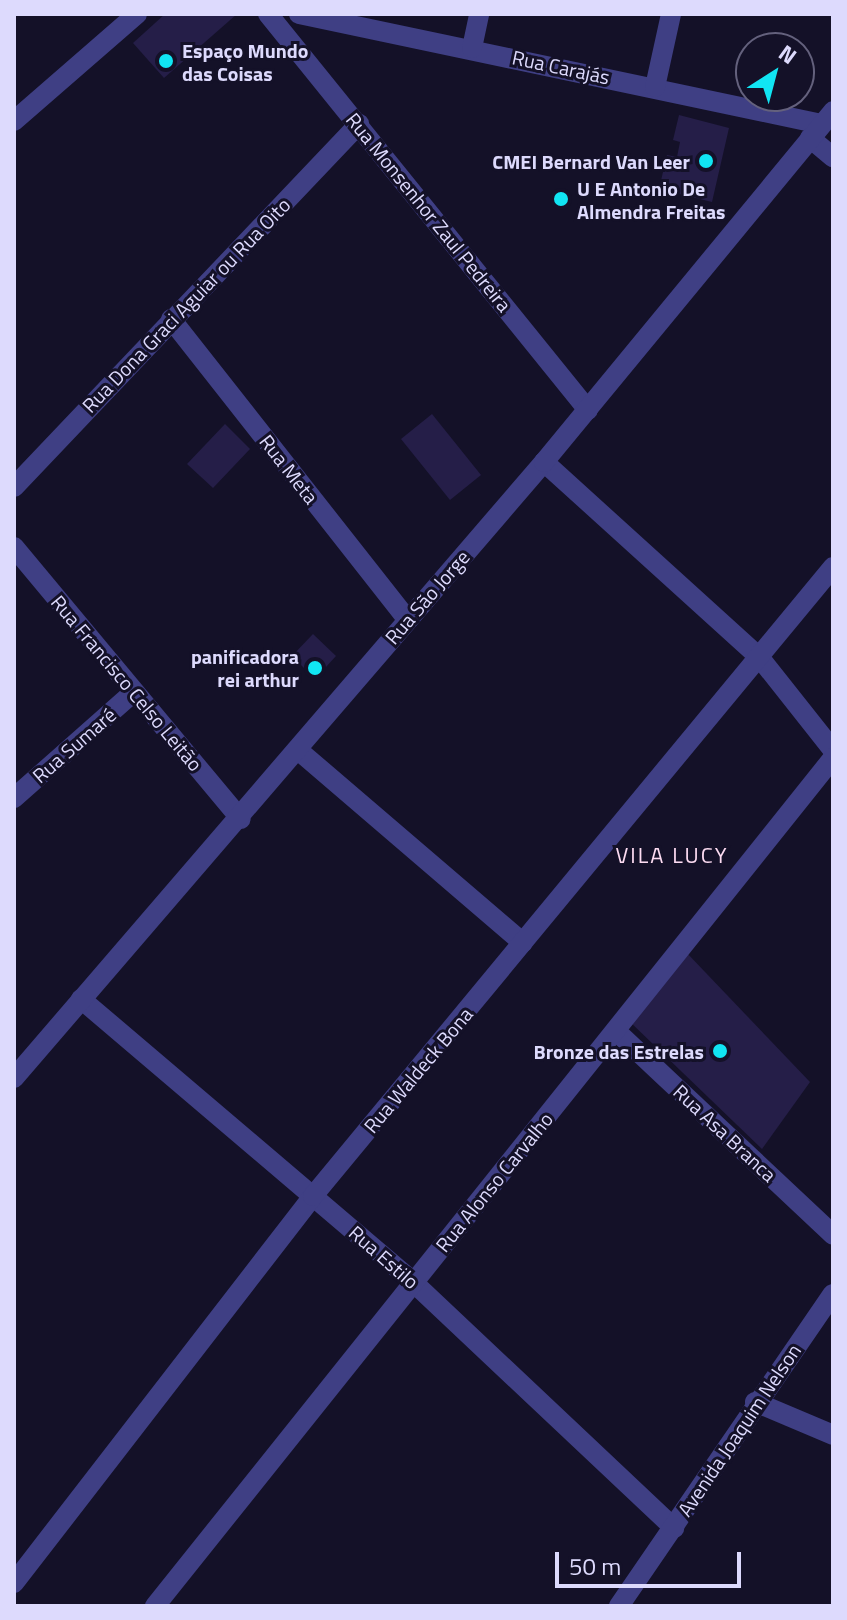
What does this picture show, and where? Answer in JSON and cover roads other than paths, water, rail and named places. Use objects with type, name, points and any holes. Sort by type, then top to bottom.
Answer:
[{"type":"street","points":[[14,121],[137,14]]},
{"type":"street","name":"Rua Monsenhor Zaul Pedreira","points":[[268,14],[588,410]]},
{"type":"street","name":"Rua Carajás","points":[[299,14],[822,124],[833,157]]},
{"type":"street","points":[[472,48],[479,14]]},
{"type":"street","points":[[655,87],[671,14]]},
{"type":"street","name":"Rua Dona Graci Aguiar ou Rua Oito","points":[[14,487],[359,124]]},
{"type":"street","name":"Rua São Jorge","points":[[14,1078],[241,819],[407,619],[544,462],[822,124]]},
{"type":"street","name":"Rua Meta","points":[[171,319],[407,619]]},
{"type":"street","points":[[544,462],[760,658],[833,750]]},
{"type":"street","name":"Rua Francisco Celso Leitão","points":[[14,547],[241,819]]},
{"type":"street","name":"Rua Waldeck Bona","points":[[14,1583],[313,1196],[833,567]]},
{"type":"street","name":"Rua Sumaré","points":[[14,798],[134,692]]},
{"type":"street","points":[[298,750],[523,943]]},
{"type":"street","name":"Rua Alonso Carvalho","points":[[155,1606],[833,758]]},
{"type":"street","name":"Rua Estilo","points":[[81,999],[413,1282],[674,1528]]},
{"type":"street","name":"Rua Asa Branca","points":[[616,1031],[833,1235]]},
{"type":"street","name":"Avenida Joaquim Nelson","points":[[619,1606],[674,1528],[755,1402],[833,1294]]},
{"type":"street","points":[[755,1402],[833,1435]]},
{"type":"place","name":"Espaço Mundo das Coisas","points":[[166,61]]},
{"type":"place","name":"CMEI Bernard Van Leer","points":[[706,161]]},
{"type":"place","name":"U E Antonio De Almendra Freitas","points":[[561,199]]},
{"type":"place","name":"panificadora rei arthur","points":[[315,668]]},
{"type":"place","name":"Bronze das Estrelas","points":[[720,1051]]},
{"type":"district","name":"VILA LUCY","points":[[672,856]]}]
